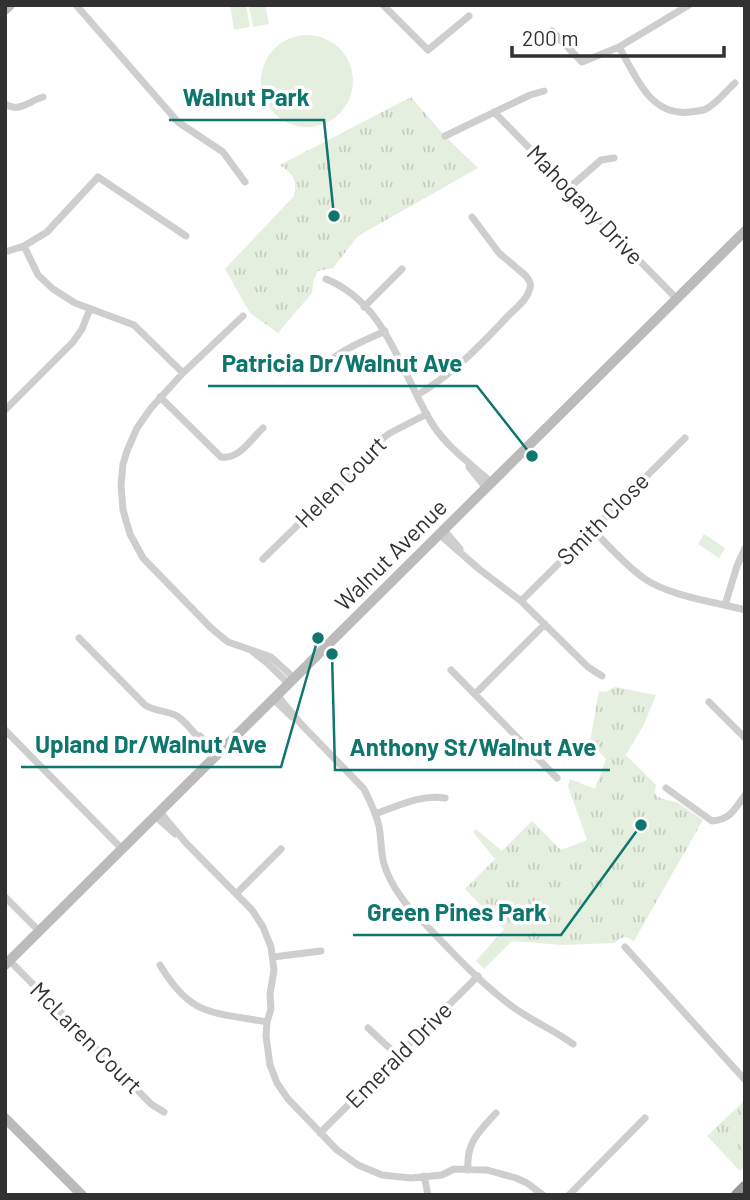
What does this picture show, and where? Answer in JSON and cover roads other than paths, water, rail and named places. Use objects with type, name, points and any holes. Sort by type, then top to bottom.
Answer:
[{"type":"highway","points":[[737,1195],[745,1187]]},
{"type":"street","points":[[5,10],[10,5]]},
{"type":"street","points":[[76,5],[178,122],[223,152],[245,182]]},
{"type":"street","points":[[383,5],[428,50],[469,16]]},
{"type":"street","points":[[552,31],[582,62],[619,47],[688,5]]},
{"type":"street","points":[[619,47],[648,94],[655,103],[667,110],[681,113],[707,108],[735,83]]},
{"type":"street","points":[[444,136],[544,91]]},
{"type":"street","points":[[5,104],[18,108],[43,97]]},
{"type":"street","name":"Mahogany Drive","points":[[494,113],[676,298]]},
{"type":"street","points":[[568,189],[601,160],[614,158]]},
{"type":"street","points":[[5,252],[24,246],[47,232],[98,177],[186,236]]},
{"type":"street","points":[[417,395],[478,349],[525,299],[531,288],[526,276],[499,253],[472,218]]},
{"type":"street","name":"Walnut Avenue","points":[[8,963],[745,230]]},
{"type":"street","points":[[24,246],[38,275],[53,289],[75,303],[134,325],[183,373]]},
{"type":"street","points":[[365,307],[402,269]]},
{"type":"street","points":[[327,279],[345,289],[385,331],[440,435],[489,485]]},
{"type":"street","points":[[5,410],[73,342],[90,309]]},
{"type":"street","points":[[243,316],[160,397],[137,428],[123,464],[122,499],[130,534],[150,568],[228,642],[250,650],[292,681]]},
{"type":"street","points":[[320,370],[338,354],[385,331]]},
{"type":"street","points":[[160,397],[221,457],[230,458],[236,455],[262,428]]},
{"type":"street","name":"Helen Court","points":[[263,559],[305,518],[330,499],[375,444],[427,414]]},
{"type":"street","name":"Smith Close","points":[[520,601],[685,438]]},
{"type":"street","points":[[592,529],[639,575],[654,585],[745,610]]},
{"type":"street","points":[[442,532],[486,575],[545,624],[588,667],[602,676]]},
{"type":"street","points":[[725,605],[745,548]]},
{"type":"street","points":[[475,694],[545,624]]},
{"type":"street","points":[[79,638],[145,705],[180,718],[216,756]]},
{"type":"street","points":[[451,670],[557,778]]},
{"type":"street","points":[[275,697],[364,789],[379,825],[383,861],[398,894],[478,976],[512,1006],[573,1044]]},
{"type":"street","points":[[709,702],[745,738]]},
{"type":"street","points":[[5,730],[122,849]]},
{"type":"street","points":[[666,788],[712,821],[722,820],[730,815],[745,795]]},
{"type":"street","points":[[375,814],[422,798],[445,798]]},
{"type":"street","points":[[158,814],[252,910],[263,927],[273,957],[271,1009],[266,1036],[268,1055],[277,1083],[320,1133],[347,1158],[382,1175],[402,1178],[445,1175],[454,1169],[487,1170],[527,1183],[543,1195]]},
{"type":"street","points":[[236,893],[281,849]]},
{"type":"street","points":[[5,897],[39,931]]},
{"type":"street","points":[[625,947],[745,1080]]},
{"type":"street","points":[[273,957],[321,951]]},
{"type":"street","name":"McLaren Court","points":[[8,963],[151,1104],[164,1112]]},
{"type":"street","points":[[160,965],[174,988],[195,1006],[212,1012],[267,1022]]},
{"type":"street","name":"Emerald Drive","points":[[320,1133],[478,976]]},
{"type":"street","points":[[368,1028],[398,1056]]},
{"type":"street","points":[[468,1170],[468,1156],[474,1139],[496,1113]]},
{"type":"street","points":[[5,1118],[82,1195]]},
{"type":"street","points":[[569,1195],[645,1118]]},
{"type":"street","points":[[425,1176],[428,1195]]},
{"type":"place","name":"Walnut Park","points":[[334,216]]},
{"type":"place","name":"Patricia Dr/Walnut Ave","points":[[532,456]]},
{"type":"place","name":"Upland Dr/Walnut Ave","points":[[318,638]]},
{"type":"place","name":"Anthony St/Walnut Ave","points":[[332,654]]},
{"type":"place","name":"Green Pines Park","points":[[641,825]]}]
